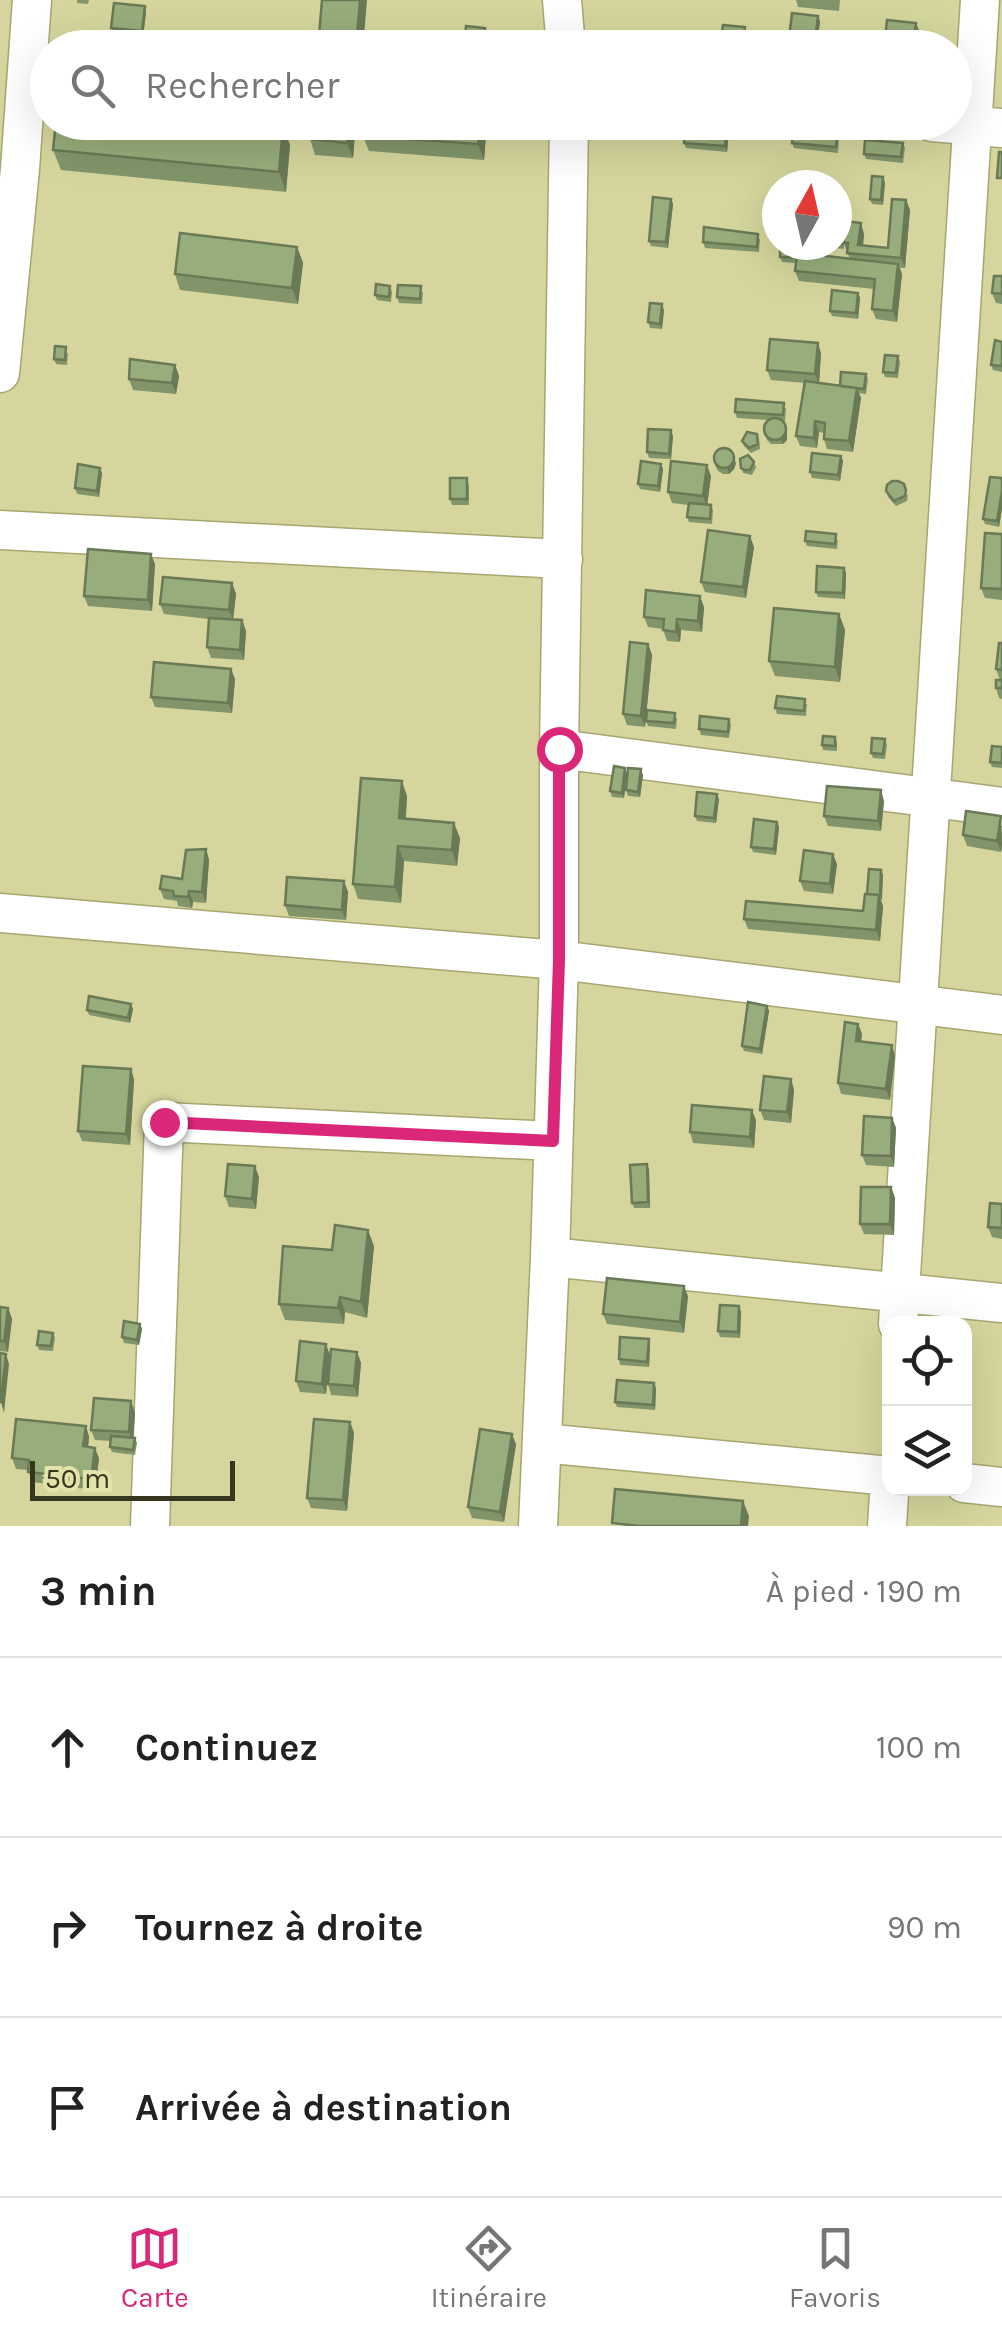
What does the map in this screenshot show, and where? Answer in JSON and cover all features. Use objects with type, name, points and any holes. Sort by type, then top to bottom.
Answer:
[{"type":"street","points":[[0,373],[10,168],[32,0]]},
{"type":"street","points":[[562,0],[564,30]]},
{"type":"street","points":[[898,1309],[930,798],[988,127],[980,0]]},
{"type":"street","points":[[538,1526],[559,960],[570,140]]},
{"type":"street","points":[[0,530],[563,559]]},
{"type":"street","points":[[559,749],[1002,807]]},
{"type":"street","points":[[0,913],[559,960],[1002,1015]]},
{"type":"street","points":[[150,1526],[164,1122],[553,1141]]},
{"type":"street","points":[[550,1257],[898,1309],[1002,1303]]},
{"type":"street","points":[[542,1443],[882,1477]]},
{"type":"street","points":[[972,1484],[1002,1486]]},
{"type":"street","points":[[887,1526],[889,1496]]},
{"type":"building","points":[[322,0],[360,0],[358,30],[320,30]]},
{"type":"building","points":[[114,3],[145,6],[142,30],[111,28]]},
{"type":"building","points":[[792,13],[818,16],[816,30],[790,30]]},
{"type":"building","points":[[887,20],[916,23],[915,30],[886,30]]},
{"type":"building","points":[[723,25],[745,27],[744,30],[722,30]]},
{"type":"building","points":[[54,140],[282,140],[279,172],[53,150]]},
{"type":"building","points":[[420,140],[478,140],[478,144]]},
{"type":"building","points":[[684,140],[726,140],[725,146],[684,143]]},
{"type":"building","points":[[792,140],[837,140],[836,147],[792,143]]},
{"type":"building","points":[[865,140],[903,143],[901,157],[864,154]]},
{"type":"building","points":[[1002,152],[1002,178],[997,178]]},
{"type":"building","points":[[872,176],[883,177],[881,200],[870,199]]},
{"type":"building","points":[[653,197],[671,199],[666,242],[649,241]]},
{"type":"building","points":[[892,199],[906,200],[901,258],[852,253],[852,222],[861,223],[858,245],[888,248]]},
{"type":"building","points":[[704,227],[758,234],[757,247],[703,242]]},
{"type":"building","points":[[180,233],[297,247],[292,288],[175,274]]},
{"type":"building","points":[[852,259],[898,264],[893,311],[872,309],[875,279],[795,271],[796,260]]},
{"type":"building","points":[[994,276],[1002,276],[1002,294],[992,293]]},
{"type":"building","points":[[376,284],[390,286],[389,297],[375,295]]},
{"type":"building","points":[[398,285],[421,286],[420,299],[397,297]]},
{"type":"building","points":[[832,290],[858,293],[856,313],[830,311]]},
{"type":"building","points":[[650,303],[662,304],[660,324],[648,322]]},
{"type":"building","points":[[770,339],[818,343],[815,374],[767,370]]},
{"type":"building","points":[[995,340],[1002,342],[1002,366],[991,365]]},
{"type":"building","points":[[55,346],[66,347],[65,360],[54,359]]},
{"type":"building","points":[[885,355],[898,356],[896,373],[883,372]]},
{"type":"building","points":[[130,359],[175,365],[172,383],[129,379]]},
{"type":"building","points":[[841,372],[866,374],[864,389],[840,386]]},
{"type":"building","points":[[805,381],[857,388],[849,441],[824,439],[825,423],[815,421],[814,438],[796,436]]},
{"type":"building","points":[[736,399],[784,403],[783,415],[735,412]]},
{"type":"building","points":[[775,418],[783,421],[783,437],[775,440],[767,437],[764,429],[767,421]]},
{"type":"building","points":[[648,429],[671,430],[669,454],[647,452]]},
{"type":"building","points":[[747,432],[757,434],[758,444],[749,448],[742,441]]},
{"type":"building","points":[[724,448],[734,458],[724,468],[714,458]]},
{"type":"building","points":[[812,453],[841,456],[838,475],[810,472]]},
{"type":"building","points":[[748,455],[754,462],[750,470],[745,470],[740,459]]},
{"type":"building","points":[[641,461],[661,464],[658,486],[638,484]]},
{"type":"building","points":[[671,461],[707,465],[703,496],[668,492]]},
{"type":"building","points":[[78,464],[100,468],[97,491],[75,488]]},
{"type":"building","points":[[990,477],[1002,478],[997,521],[983,519]]},
{"type":"building","points":[[450,478],[467,478],[467,499],[450,499]]},
{"type":"building","points":[[892,481],[904,484],[906,490],[905,496],[894,501],[886,491]]},
{"type":"building","points":[[689,503],[711,505],[710,519],[687,517]]},
{"type":"building","points":[[708,530],[750,536],[743,587],[701,582]]},
{"type":"building","points":[[806,531],[836,534],[835,544],[805,541]]},
{"type":"building","points":[[985,533],[1002,534],[1002,589],[981,588]]},
{"type":"building","points":[[88,549],[151,554],[148,600],[84,596]]},
{"type":"building","points":[[817,566],[844,568],[843,593],[816,592]]},
{"type":"building","points":[[163,577],[232,583],[229,610],[160,604]]},
{"type":"building","points":[[646,590],[700,596],[698,621],[677,619],[676,632],[663,630],[664,619],[644,617]]},
{"type":"building","points":[[774,608],[839,614],[835,667],[769,661]]},
{"type":"building","points":[[209,618],[242,620],[240,650],[207,647]]},
{"type":"building","points":[[630,642],[648,644],[641,716],[623,714]]},
{"type":"building","points":[[1002,643],[1002,670],[996,669]]},
{"type":"building","points":[[154,662],[231,669],[228,703],[151,697]]},
{"type":"building","points":[[777,696],[805,699],[804,711],[775,708]]},
{"type":"building","points":[[647,710],[675,713],[674,723],[646,721]]},
{"type":"building","points":[[700,716],[729,719],[728,732],[699,729]]},
{"type":"building","points":[[823,736],[835,737],[835,746],[822,745]]},
{"type":"building","points":[[872,738],[885,739],[883,754],[871,753]]},
{"type":"building","points":[[992,746],[1002,747],[1002,763],[990,762]]},
{"type":"building","points":[[614,766],[625,768],[622,793],[610,791]]},
{"type":"building","points":[[628,768],[641,769],[638,792],[626,790]]},
{"type":"building","points":[[361,778],[402,781],[399,818],[454,823],[452,850],[398,846],[395,887],[353,884]]},
{"type":"building","points":[[827,786],[881,790],[878,821],[824,816]]},
{"type":"building","points":[[697,792],[717,794],[714,818],[695,816]]},
{"type":"building","points":[[966,811],[1001,816],[997,841],[963,835]]},
{"type":"building","points":[[754,819],[777,822],[774,849],[751,847]]},
{"type":"building","points":[[206,849],[202,892],[174,896],[173,891],[160,889],[162,876],[182,879],[186,850]]},
{"type":"building","points":[[804,850],[833,854],[830,884],[800,881]]},
{"type":"building","points":[[869,869],[881,870],[880,895],[867,894]]},
{"type":"building","points":[[287,877],[344,881],[342,910],[285,905]]},
{"type":"building","points":[[865,894],[879,895],[876,930],[744,919],[746,901],[863,911]]},
{"type":"building","points":[[89,996],[131,1004],[128,1018],[87,1010]]},
{"type":"building","points":[[748,1002],[767,1006],[760,1049],[742,1046]]},
{"type":"building","points":[[845,1022],[858,1024],[856,1041],[892,1045],[886,1089],[838,1083]]},
{"type":"building","points":[[83,1066],[131,1069],[126,1134],[78,1131]]},
{"type":"building","points":[[764,1076],[791,1079],[787,1112],[760,1110]]},
{"type":"building","points":[[692,1105],[752,1110],[750,1137],[690,1132]]},
{"type":"building","points":[[864,1116],[892,1118],[891,1156],[862,1155]]},
{"type":"building","points":[[228,1164],[255,1166],[252,1199],[225,1196]]},
{"type":"building","points":[[647,1164],[648,1202],[632,1203],[630,1165]]},
{"type":"building","points":[[861,1187],[891,1187],[890,1224],[860,1224]]},
{"type":"building","points":[[990,1203],[1002,1204],[1002,1228],[988,1227]]},
{"type":"building","points":[[335,1225],[368,1230],[361,1302],[340,1297],[338,1308],[279,1304],[283,1246],[332,1250]]},
{"type":"building","points":[[607,1278],[684,1286],[680,1322],[603,1314]]},
{"type":"building","points":[[720,1305],[739,1306],[738,1332],[718,1331]]},
{"type":"building","points":[[0,1307],[8,1308],[4,1341],[0,1341]]},
{"type":"building","points":[[124,1321],[140,1324],[137,1340],[122,1337]]},
{"type":"building","points":[[39,1331],[53,1333],[51,1346],[37,1345]]},
{"type":"building","points":[[620,1337],[649,1339],[647,1362],[619,1359]]},
{"type":"building","points":[[300,1341],[326,1344],[322,1384],[296,1381]]},
{"type":"building","points":[[331,1349],[357,1352],[354,1386],[328,1384]]},
{"type":"building","points":[[0,1353],[6,1354],[1,1402],[0,1402]]},
{"type":"building","points":[[617,1380],[654,1383],[653,1405],[615,1402]]},
{"type":"building","points":[[94,1398],[131,1401],[129,1432],[91,1430]]},
{"type":"building","points":[[16,1419],[86,1426],[83,1446],[95,1448],[91,1479],[28,1472],[29,1460],[12,1458]]},
{"type":"building","points":[[314,1419],[350,1422],[343,1500],[307,1498]]},
{"type":"building","points":[[480,1429],[512,1434],[500,1512],[468,1507]]},
{"type":"building","points":[[111,1436],[135,1438],[133,1450],[110,1447]]},
{"type":"building","points":[[615,1489],[743,1501],[741,1526],[612,1523]]},
{"type":"route","points":[[164,1122],[553,1141],[559,960],[559,749]]}]
